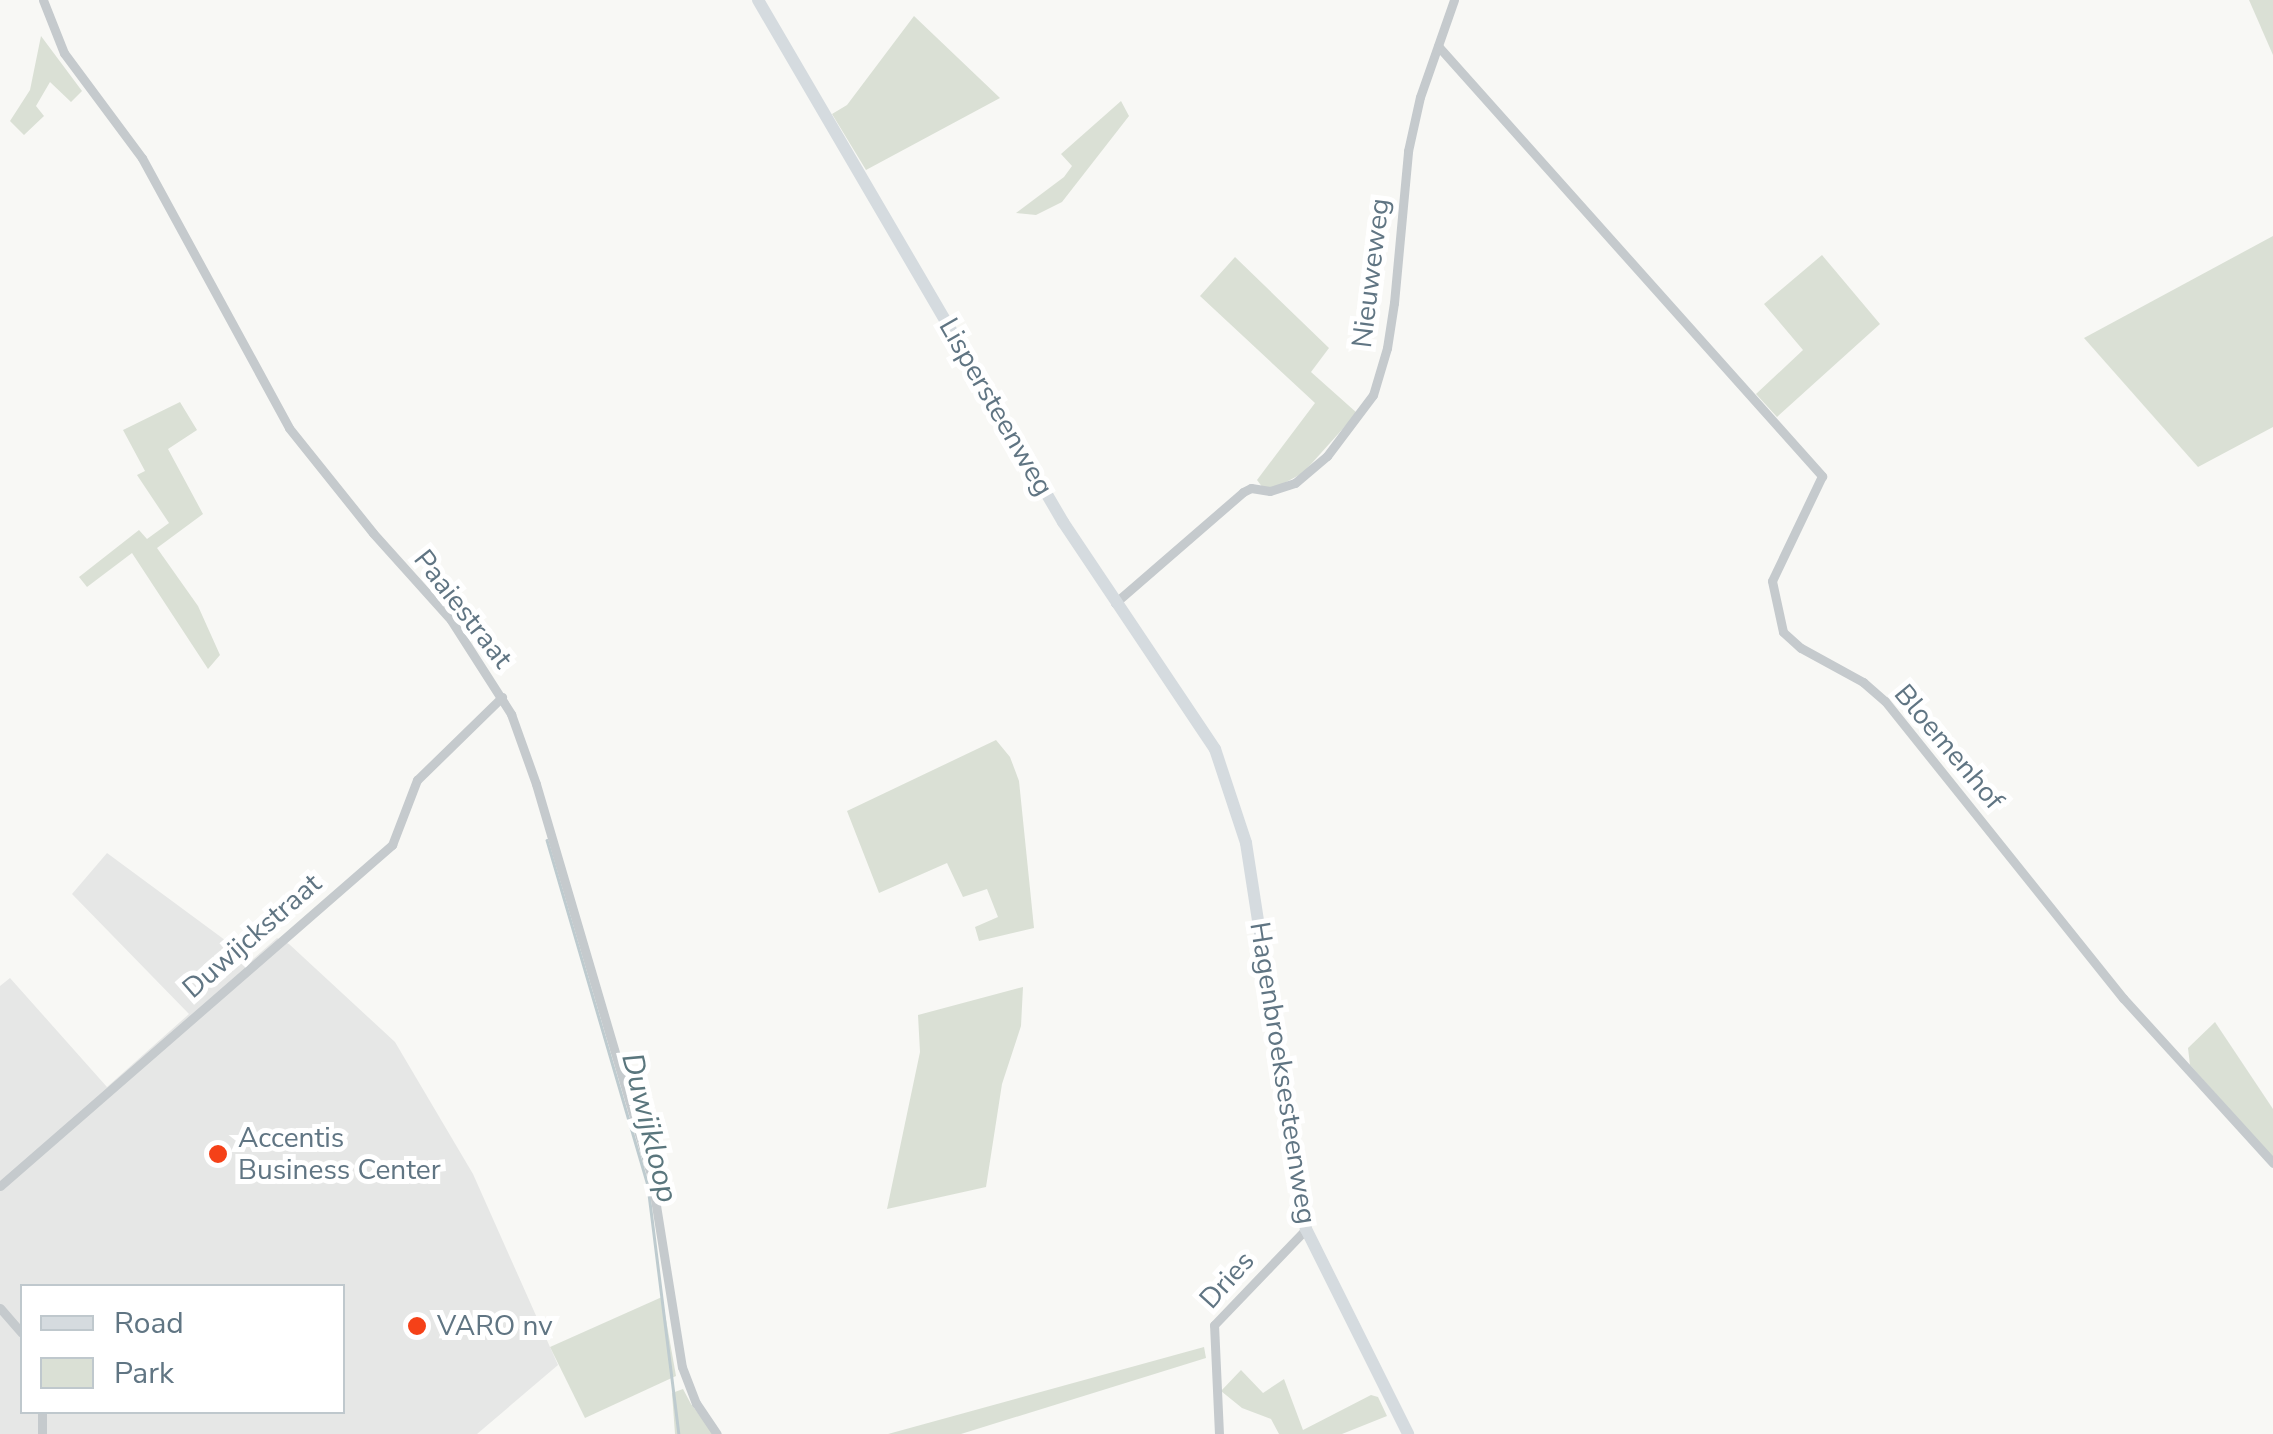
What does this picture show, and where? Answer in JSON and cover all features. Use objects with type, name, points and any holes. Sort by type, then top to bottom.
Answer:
[{"type":"street","name":"Paaiestraat","points":[[43,0],[64,53],[142,158],[289,428],[362,520],[451,620],[502,697],[529,759],[650,1174],[682,1367],[696,1403],[717,1434]]},
{"type":"street","name":"Lispersteenweg","points":[[758,0],[1115,603],[1198,718],[1226,775],[1237,811]]},
{"type":"street","name":"Nieuweweg","points":[[1115,603],[1244,492],[1252,488],[1270,492],[1296,483],[1354,425],[1373,395],[1392,318],[1408,151],[1454,0]]},
{"type":"street","name":"Bloemenhof","points":[[1438,46],[1822,476],[1772,580],[1783,632],[1801,648],[1863,682],[1884,702],[2124,998],[2273,1163]]},
{"type":"street","name":"Duwijckstraat","points":[[0,1186],[386,852],[400,832],[417,780],[502,697]]},
{"type":"street","name":"Hagenbroeksesteenweg","points":[[1237,811],[1246,843],[1306,1228],[1408,1434]]},
{"type":"street","name":"Dries","points":[[1219,1434],[1214,1325],[1306,1228]]},
{"type":"street","points":[[0,1308],[20,1331]]},
{"type":"shaded area","points":[[107,853],[252,960],[277,938],[289,944],[395,1042],[473,1174],[558,1365],[477,1434],[0,1434],[0,986],[10,978],[107,1087],[189,1014],[72,894]]},
{"type":"green space","points":[[2249,0],[2273,0],[2273,55]]},
{"type":"green space","points":[[914,16],[1000,98],[866,170],[832,114],[847,105]]},
{"type":"green space","points":[[41,36],[82,91],[71,102],[50,82],[36,106],[44,116],[24,135],[10,121],[30,90]]},
{"type":"green space","points":[[1121,101],[1129,116],[1062,202],[1036,215],[1016,213],[1064,177],[1072,166],[1061,154]]},
{"type":"green space","points":[[2273,236],[2273,427],[2198,467],[2084,338]]},
{"type":"green space","points":[[1822,255],[1880,324],[1777,417],[1756,394],[1803,350],[1764,304]]},
{"type":"green space","points":[[1235,257],[1329,348],[1311,372],[1357,413],[1303,473],[1275,488],[1263,488],[1257,480],[1315,403],[1200,296]]},
{"type":"green space","points":[[180,402],[197,430],[168,449],[203,514],[157,548],[198,606],[220,655],[208,669],[132,553],[87,587],[79,577],[139,530],[147,539],[169,523],[137,475],[145,471],[123,430]]},
{"type":"green space","points":[[996,740],[1010,757],[1019,781],[1034,928],[979,941],[975,927],[998,917],[987,889],[963,897],[947,863],[879,893],[847,811]]},
{"type":"green space","points":[[1023,987],[1021,1026],[1002,1084],[986,1187],[887,1209],[920,1052],[918,1015]]},
{"type":"green space","points":[[2215,1022],[2273,1109],[2273,1158],[2190,1065],[2188,1048]]},
{"type":"green space","points":[[662,1297],[676,1376],[585,1418],[550,1347]]},
{"type":"green space","points":[[1204,1347],[1206,1358],[961,1434],[888,1434]]},
{"type":"green space","points":[[1241,1370],[1263,1393],[1284,1379],[1303,1430],[1371,1395],[1378,1397],[1387,1416],[1342,1434],[1279,1434],[1271,1419],[1242,1408],[1221,1391]]},
{"type":"green space","points":[[683,1389],[714,1434],[675,1434],[672,1393]]},
{"type":"waterway","name":"Duwijkloop","points":[[547,840],[648,1186],[679,1434]]},
{"type":"place","name":"Accentis Business Center","points":[[218,1154]]},
{"type":"place","name":"VARO nv","points":[[417,1326]]}]
